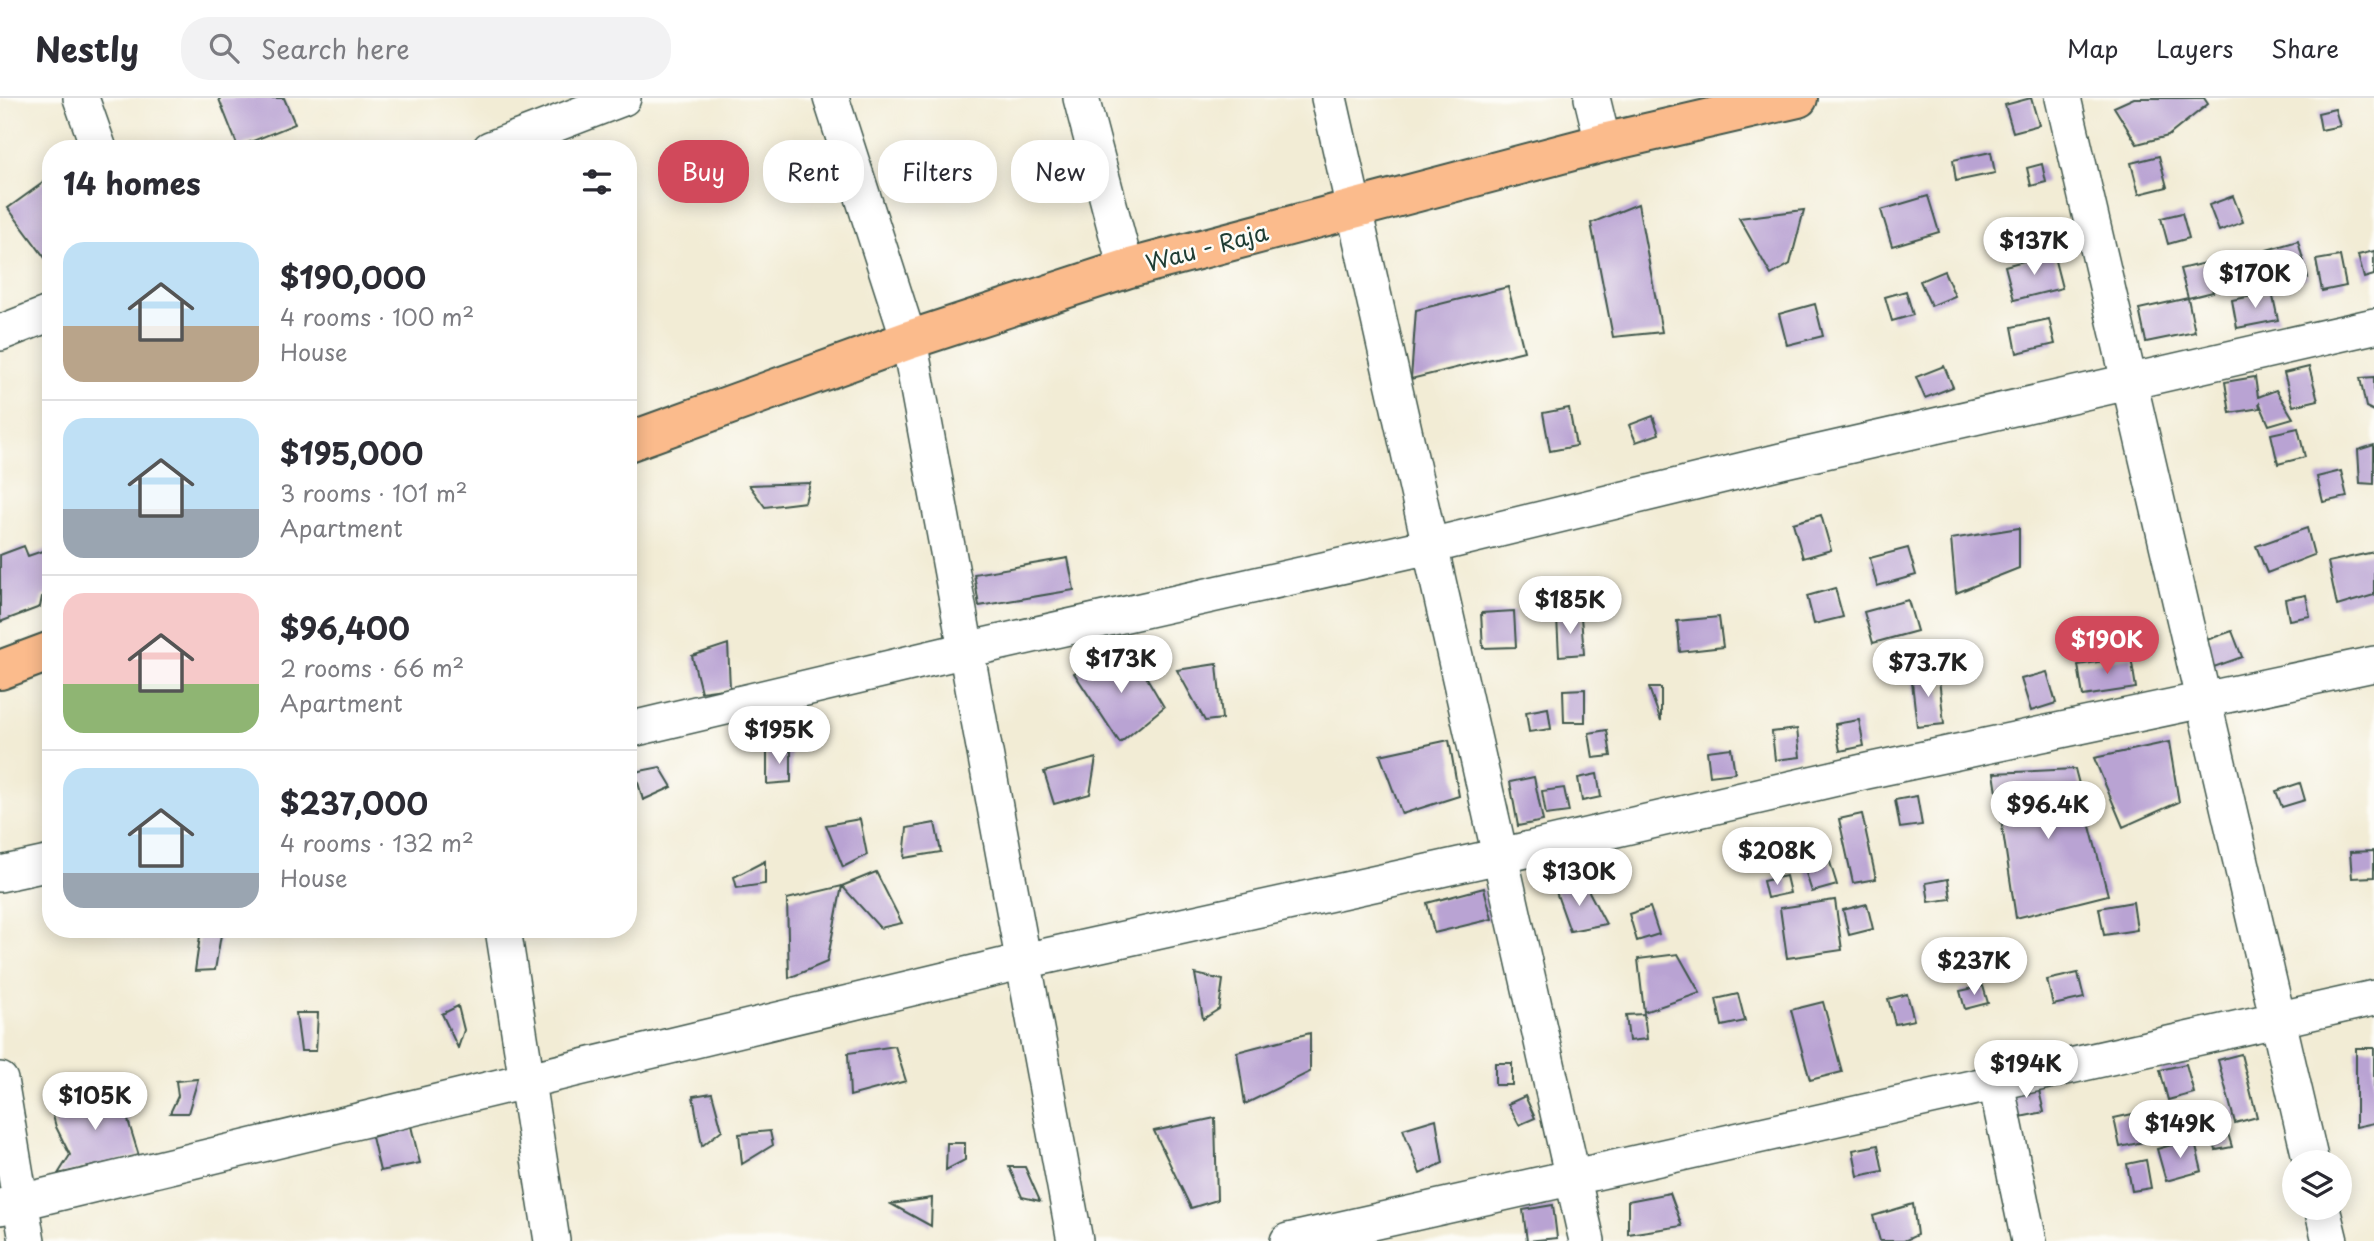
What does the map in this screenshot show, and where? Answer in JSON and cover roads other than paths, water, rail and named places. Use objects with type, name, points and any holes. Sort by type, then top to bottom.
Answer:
[{"type":"main road","name":"Wau - Raja","points":[[637,439],[909,340],[1126,270],[1603,143],[1798,98]]},
{"type":"main road","points":[[0,670],[42,654]]},
{"type":"street","points":[[80,98],[96,140]]},
{"type":"street","points":[[514,140],[624,98]]},
{"type":"street","points":[[831,98],[909,340],[1075,1241]]},
{"type":"street","points":[[1081,98],[1126,270]]},
{"type":"street","points":[[1329,98],[1587,1241]]},
{"type":"street","points":[[1592,98],[1603,143]]},
{"type":"street","points":[[2063,98],[2308,1150]]},
{"type":"street","points":[[0,333],[42,317]]},
{"type":"street","points":[[637,728],[2374,326]]},
{"type":"street","points":[[10,1205],[1024,961],[1500,856],[1867,771],[2374,664]]},
{"type":"street","points":[[0,874],[42,865]]},
{"type":"street","points":[[503,938],[552,1241]]},
{"type":"street","points":[[1288,1241],[2374,998]]},
{"type":"street","points":[[0,1080],[10,1205],[27,1241]]},
{"type":"street","points":[[1996,1083],[2029,1241]]},
{"type":"street","points":[[2325,1220],[2330,1241]]}]
